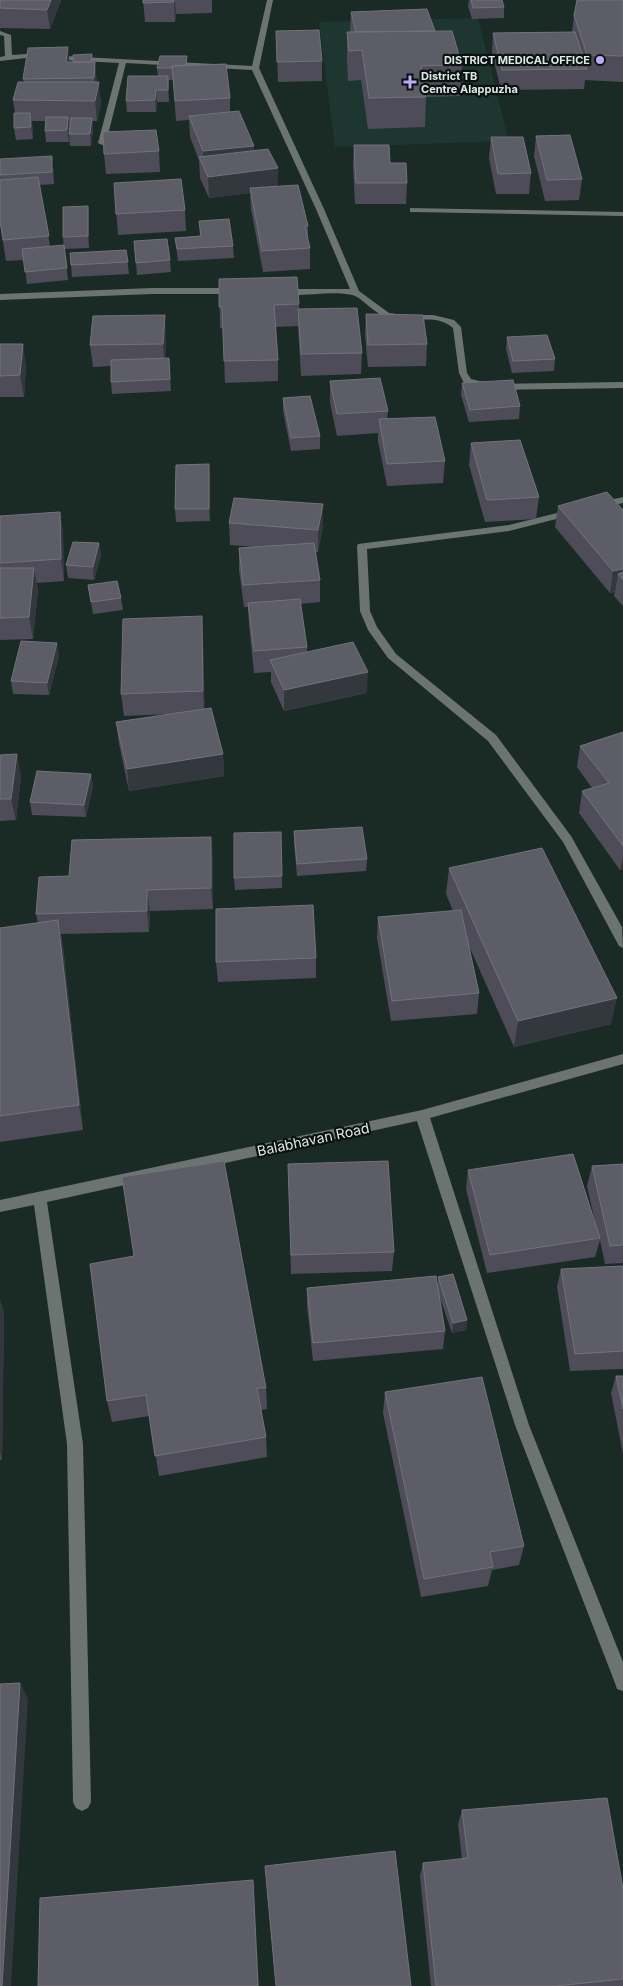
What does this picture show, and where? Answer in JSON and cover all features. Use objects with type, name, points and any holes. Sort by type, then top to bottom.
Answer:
[{"type":"street","points":[[270,0],[255,68],[320,209],[355,292],[387,316],[442,319],[454,323],[457,327],[463,372],[467,381],[477,385],[492,387],[623,386]]},
{"type":"street","points":[[0,33],[6,36],[9,58]]},
{"type":"street","points":[[0,59],[26,56],[255,68]]},
{"type":"street","points":[[102,143],[123,61]]},
{"type":"street","points":[[413,210],[623,214]]},
{"type":"street","points":[[0,297],[152,291],[249,291]]},
{"type":"street","points":[[268,292],[355,292]]},
{"type":"street","points":[[623,500],[509,528],[362,546],[365,611],[372,628],[392,656],[492,738],[567,839],[616,926],[623,943]]},
{"type":"street","name":"Balabhavan Road","points":[[0,1206],[422,1115],[623,1059]]},
{"type":"street","points":[[422,1115],[522,1425],[623,1683]]},
{"type":"street","points":[[40,1197],[75,1444],[82,1802]]},
{"type":"shaded area","name":"District TB Centre Alappuzha","points":[[478,18],[509,141],[335,147],[319,22]]},
{"type":"building","points":[[0,0],[51,0],[47,10],[0,8]]},
{"type":"building","points":[[143,0],[174,0],[174,2],[143,3]]},
{"type":"building","points":[[471,0],[502,0],[504,7],[473,8]]},
{"type":"building","name":"DISTRICT MEDICAL OFFICE","points":[[577,0],[623,0],[623,56],[587,55],[574,15]]},
{"type":"building","points":[[427,9],[435,31],[356,32],[351,12]]},
{"type":"building","points":[[319,30],[322,61],[277,62],[276,31]]},
{"type":"building","points":[[452,31],[462,65],[421,66],[426,97],[369,98],[362,50],[349,51],[347,32]]},
{"type":"building","points":[[575,32],[587,69],[502,70],[493,33]]},
{"type":"building","points":[[68,47],[66,62],[95,62],[94,78],[23,79],[28,48]]},
{"type":"building","points":[[92,54],[91,62],[73,62],[73,55]]},
{"type":"building","points":[[160,56],[187,56],[186,65],[172,66],[173,68],[157,68]]},
{"type":"building","points":[[226,64],[230,98],[175,101],[172,66]]},
{"type":"building","points":[[128,76],[168,76],[168,90],[156,90],[155,100],[126,101]]},
{"type":"building","points":[[18,82],[99,82],[95,101],[13,100]]},
{"type":"building","points":[[239,111],[254,146],[203,151],[189,116]]},
{"type":"building","points":[[14,113],[30,113],[31,127],[14,128]]},
{"type":"building","points":[[46,117],[68,117],[67,130],[45,131]]},
{"type":"building","points":[[71,118],[92,118],[90,134],[69,134]]},
{"type":"building","points":[[156,130],[159,151],[104,154],[103,132]]},
{"type":"building","points":[[570,135],[582,179],[547,180],[536,136]]},
{"type":"building","points":[[491,137],[523,137],[531,173],[498,174]]},
{"type":"building","points":[[354,145],[389,145],[390,163],[406,163],[407,183],[356,183]]},
{"type":"building","points":[[268,149],[278,168],[208,177],[199,157]]},
{"type":"building","points":[[52,156],[52,172],[0,175],[0,159]]},
{"type":"building","points":[[38,177],[49,236],[3,240],[0,221],[0,180]]},
{"type":"building","points":[[181,179],[185,210],[116,214],[114,183]]},
{"type":"building","points":[[298,185],[308,226],[305,226],[310,248],[262,251],[250,188]]},
{"type":"building","points":[[88,206],[88,236],[63,237],[63,207]]},
{"type":"building","points":[[229,219],[233,246],[177,249],[175,238],[201,236],[199,221]]},
{"type":"building","points":[[167,239],[170,260],[136,263],[134,241]]},
{"type":"building","points":[[64,245],[67,268],[25,272],[22,249]]},
{"type":"building","points":[[126,250],[128,262],[71,265],[70,253]]},
{"type":"building","points":[[297,277],[299,304],[274,305],[278,360],[224,361],[222,307],[219,307],[219,279]]},
{"type":"building","points":[[357,308],[362,353],[301,354],[298,309]]},
{"type":"building","points":[[366,314],[423,315],[427,344],[368,345]]},
{"type":"building","points":[[165,315],[163,344],[90,345],[93,316]]},
{"type":"building","points":[[547,335],[555,359],[513,361],[507,337]]},
{"type":"building","points":[[0,344],[23,344],[20,375],[0,376]]},
{"type":"building","points":[[169,358],[170,379],[111,382],[111,360]]},
{"type":"building","points":[[380,378],[388,411],[337,414],[330,381]]},
{"type":"building","points":[[513,380],[520,406],[470,410],[462,383]]},
{"type":"building","points":[[310,396],[320,436],[291,438],[283,398]]},
{"type":"building","points":[[435,417],[445,461],[387,464],[379,419]]},
{"type":"building","points":[[520,440],[539,497],[487,500],[471,443]]},
{"type":"building","points":[[209,464],[209,509],[175,509],[176,465]]},
{"type":"building","points":[[607,492],[623,510],[623,569],[613,571],[558,506]]},
{"type":"building","points":[[234,498],[323,504],[318,530],[229,523]]},
{"type":"building","points":[[60,512],[61,559],[0,563],[0,516]]},
{"type":"building","points":[[73,542],[99,543],[93,567],[66,565]]},
{"type":"building","points":[[314,543],[320,580],[243,585],[239,548]]},
{"type":"building","points":[[0,568],[34,568],[29,617],[0,618]]},
{"type":"building","points":[[623,572],[623,580],[618,574]]},
{"type":"building","points":[[117,581],[121,598],[91,602],[88,585]]},
{"type":"building","points":[[300,599],[307,647],[254,651],[248,603]]},
{"type":"building","points":[[202,616],[203,691],[121,694],[123,619]]},
{"type":"building","points":[[21,641],[57,643],[47,683],[11,681]]},
{"type":"building","points":[[353,642],[368,672],[284,690],[270,660]]},
{"type":"building","points":[[211,708],[223,754],[127,769],[116,722]]},
{"type":"building","points":[[623,732],[623,846],[582,791],[609,783],[580,746]]},
{"type":"building","points":[[17,754],[11,799],[0,799],[0,755]]},
{"type":"building","points":[[37,771],[91,774],[84,805],[30,802]]},
{"type":"building","points":[[362,827],[367,859],[297,864],[294,831]]},
{"type":"building","points":[[281,832],[282,876],[234,878],[234,833]]},
{"type":"building","points":[[211,837],[211,888],[147,890],[147,911],[36,914],[39,877],[69,876],[72,840]]},
{"type":"building","points":[[542,848],[617,998],[518,1021],[449,868]]},
{"type":"building","points":[[313,905],[316,958],[216,962],[216,909]]},
{"type":"building","points":[[461,910],[479,993],[392,1001],[378,917]]},
{"type":"building","points":[[58,920],[79,1105],[0,1116],[0,928]]},
{"type":"building","points":[[573,1154],[600,1238],[490,1255],[468,1170]]},
{"type":"building","points":[[224,1161],[266,1388],[257,1388],[266,1437],[155,1456],[146,1395],[107,1401],[90,1264],[134,1256],[122,1177]]},
{"type":"building","points":[[388,1161],[394,1252],[291,1255],[288,1164]]},
{"type":"building","points":[[623,1164],[623,1245],[610,1246],[592,1166]]},
{"type":"building","points":[[623,1266],[623,1351],[575,1354],[561,1269]]},
{"type":"building","points":[[453,1274],[467,1320],[453,1323],[438,1277]]},
{"type":"building","points":[[436,1276],[445,1331],[313,1343],[307,1288]]},
{"type":"building","points":[[616,1376],[623,1376],[623,1409]]},
{"type":"building","points":[[482,1377],[524,1546],[490,1552],[493,1567],[424,1579],[385,1392]]},
{"type":"building","points":[[20,1683],[2,1986],[0,1986],[0,1684]]},
{"type":"building","points":[[607,1798],[623,1889],[623,1979],[556,1986],[436,1986],[423,1863],[468,1858],[462,1810]]},
{"type":"building","points":[[395,1851],[411,1986],[276,1986],[265,1866]]},
{"type":"building","points":[[253,1880],[258,1986],[38,1986],[40,1898]]},
{"type":"place","name":"DISTRICT MEDICAL OFFICE","points":[[600,60]]},
{"type":"place","name":"District TB Centre Alappuzha","points":[[410,82]]}]
